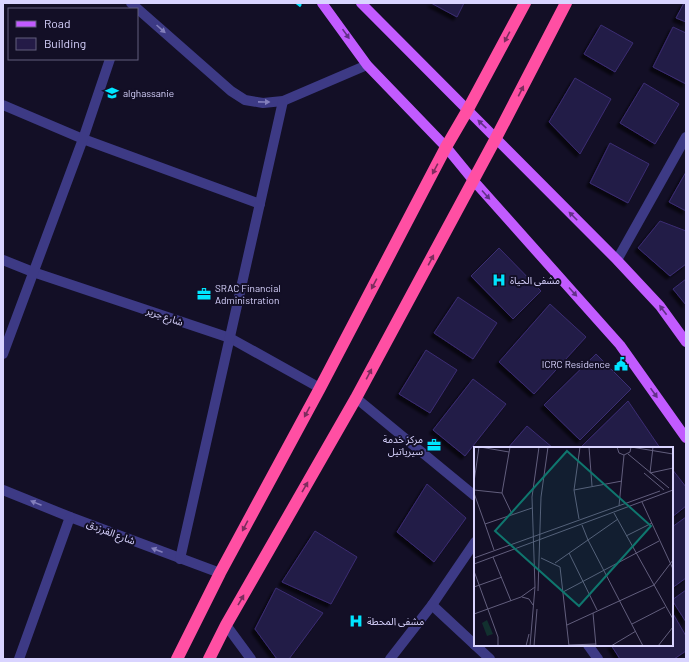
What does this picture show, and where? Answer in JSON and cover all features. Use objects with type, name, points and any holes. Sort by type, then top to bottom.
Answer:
[{"type":"highway","points":[[177,659],[220,573],[320,388],[446,147],[525,3]]},
{"type":"highway","points":[[208,659],[356,398],[496,138],[566,3]]},
{"type":"main road","points":[[322,3],[367,64],[446,147],[473,180],[620,345],[686,438]]},
{"type":"main road","points":[[361,3],[617,260],[660,306],[686,342]]},
{"type":"street","points":[[138,8],[231,91],[245,100],[263,103],[283,101],[367,64]]},
{"type":"street","points":[[3,354],[83,139],[110,60]]},
{"type":"street","points":[[180,559],[283,101]]},
{"type":"street","points":[[3,105],[83,139],[260,204]]},
{"type":"street","points":[[617,260],[683,148],[686,137]]},
{"type":"street","name":"شارع جرير","points":[[3,260],[33,272],[230,338],[320,388]]},
{"type":"street","points":[[356,398],[474,495]]},
{"type":"street","name":"شارع الفرزدق","points":[[3,490],[70,517],[220,573]]},
{"type":"street","points":[[19,659],[70,517]]},
{"type":"street","points":[[390,659],[432,605],[474,543]]},
{"type":"street","points":[[432,605],[474,644]]},
{"type":"street","points":[[226,626],[251,659]]},
{"type":"street","points":[[476,646],[490,659]]},
{"type":"street","points":[[589,646],[598,659]]},
{"type":"building","points":[[431,3],[464,3],[457,17]]},
{"type":"building","points":[[684,3],[686,3],[686,22],[676,18]]},
{"type":"building","points":[[601,25],[633,43],[615,72],[584,54]]},
{"type":"building","points":[[673,27],[686,33],[686,84],[653,67]]},
{"type":"building","points":[[575,78],[611,99],[580,154],[549,122]]},
{"type":"building","points":[[644,83],[679,104],[655,144],[620,123]]},
{"type":"building","points":[[610,143],[649,164],[628,203],[590,183]]},
{"type":"building","points":[[686,172],[686,211],[669,202]]},
{"type":"building","points":[[660,221],[686,231],[686,264],[670,276],[638,248]]},
{"type":"building","points":[[499,248],[541,291],[513,319],[471,276]]},
{"type":"building","points":[[686,279],[686,305],[673,289]]},
{"type":"building","points":[[458,297],[497,323],[473,359],[434,333]]},
{"type":"building","points":[[550,304],[586,337],[534,394],[499,362]]},
{"type":"building","points":[[426,350],[457,370],[430,413],[399,394]]},
{"type":"building","points":[[596,354],[631,389],[580,440],[544,405]]},
{"type":"building","points":[[473,379],[506,404],[465,456],[433,430]]},
{"type":"building","points":[[628,401],[659,447],[581,447]]},
{"type":"building","points":[[527,426],[552,447],[509,447]]},
{"type":"building","points":[[673,470],[686,487],[686,506],[673,516]]},
{"type":"building","points":[[427,484],[466,518],[434,562],[397,532]]},
{"type":"building","points":[[686,517],[686,578],[673,587],[673,526]]},
{"type":"building","points":[[315,531],[357,557],[331,604],[282,582]]},
{"type":"building","points":[[276,588],[323,613],[289,659],[277,659],[255,629]]},
{"type":"building","points":[[686,590],[686,622],[673,602],[673,599]]},
{"type":"building","points":[[673,614],[686,636],[686,651],[674,659],[620,659],[612,646],[673,646]]},
{"type":"railway","points":[[297,3],[301,6]]},
{"type":"place","name":"alghassanie","points":[[112,93]]},
{"type":"place","name":"مشفى الحياة","points":[[499,280]]},
{"type":"place","name":"SRAC Financial Administration","points":[[204,294]]},
{"type":"place","name":"ICRC Residence","points":[[621,364]]},
{"type":"place","name":"مركز خدمة سيرياتيل","points":[[434,445]]},
{"type":"place","name":"مشفى المحطة","points":[[356,621]]}]
